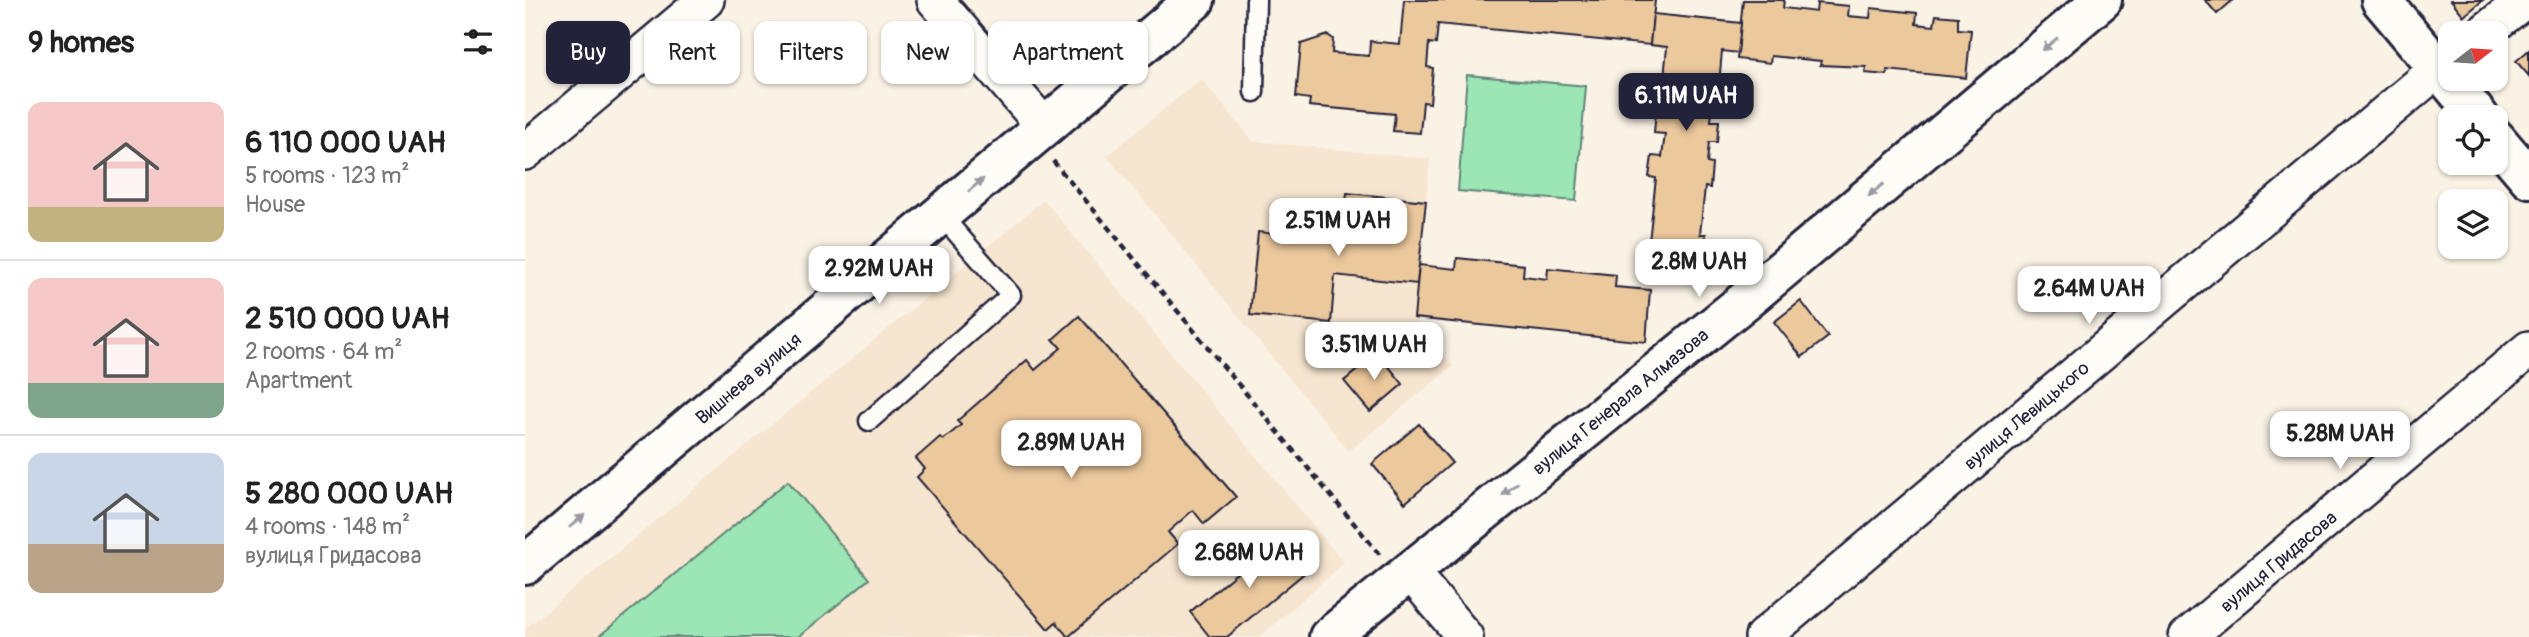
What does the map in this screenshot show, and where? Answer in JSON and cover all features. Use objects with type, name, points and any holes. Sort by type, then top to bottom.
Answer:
[{"type":"street","points":[[525,152],[706,0]]},
{"type":"street","points":[[935,0],[1039,132]]},
{"type":"street","name":"Вишнева вулиця","points":[[525,565],[1195,0]]},
{"type":"street","name":"вулиця Генерала Алмазова","points":[[1329,637],[1752,295],[2102,0]]},
{"type":"street","points":[[2381,0],[2438,57]]},
{"type":"street","points":[[2498,21],[2525,0]]},
{"type":"street","name":"вулиця Левицького","points":[[1763,637],[2438,68]]},
{"type":"street","points":[[2508,153],[2529,178]]},
{"type":"street","name":"вулиця Гридасова","points":[[2187,637],[2529,349]]},
{"type":"street","points":[[1404,574],[1465,637]]},
{"type":"lane","points":[[1254,92],[1256,0]]},
{"type":"lane","points":[[869,421],[1011,295],[941,215]]},
{"type":"path","points":[[1039,132],[1404,574]]},
{"type":"shaded area","points":[[1201,79],[1253,141],[1430,159],[1414,318],[1453,366],[1349,451],[1107,156]]},
{"type":"shaded area","points":[[1044,200],[1344,563],[1259,637],[525,637],[525,629]]},
{"type":"green space","points":[[1467,75],[1586,86],[1576,201],[1458,191]]},
{"type":"green space","points":[[788,481],[869,579],[798,637],[598,637]]},
{"type":"building","points":[[1404,0],[1655,0],[1650,45],[1438,24],[1436,44],[1429,43],[1427,67],[1433,68],[1430,103],[1423,102],[1420,133],[1393,131],[1395,114],[1309,106],[1310,99],[1296,97],[1301,44],[1328,35],[1333,39],[1332,53],[1369,56],[1370,41],[1400,44]]},
{"type":"building","points":[[1743,0],[1784,0],[1783,8],[1816,12],[1817,3],[1849,6],[1848,16],[1870,18],[1871,8],[1917,13],[1916,24],[1934,26],[1936,15],[1958,17],[1958,29],[1971,30],[1966,78],[1887,70],[1887,75],[1865,73],[1866,67],[1820,65],[1821,61],[1771,56],[1770,63],[1737,59]]},
{"type":"building","points":[[2205,0],[2233,0],[2217,14]]},
{"type":"building","points":[[2451,0],[2483,0],[2464,16]]},
{"type":"building","points":[[1653,14],[1741,23],[1738,53],[1722,51],[1719,84],[1715,84],[1711,121],[1719,121],[1717,142],[1709,142],[1707,163],[1712,164],[1710,188],[1705,187],[1700,234],[1706,234],[1704,257],[1701,256],[1699,271],[1656,266],[1658,252],[1648,251],[1656,178],[1649,177],[1652,156],[1662,157],[1665,134],[1654,133],[1656,109],[1661,109],[1667,47],[1650,45]]},
{"type":"building","points":[[2529,50],[2529,76],[2516,61]]},
{"type":"building","points":[[1347,193],[1426,201],[1417,284],[1335,275],[1331,323],[1250,315],[1258,232],[1342,241]]},
{"type":"building","points":[[1457,258],[1524,265],[1523,276],[1547,279],[1548,268],[1616,275],[1615,287],[1650,290],[1646,342],[1414,318],[1419,265],[1456,269]]},
{"type":"building","points":[[1801,301],[1828,337],[1802,357],[1774,322]]},
{"type":"building","points":[[1079,316],[1236,497],[1204,524],[1193,510],[1168,532],[1178,544],[1068,637],[1056,622],[1048,629],[917,477],[925,469],[916,458],[940,437],[943,440],[961,425],[957,421],[1027,360],[1035,370],[1061,348],[1053,339]]},
{"type":"building","points":[[1378,353],[1403,384],[1370,412],[1344,381]]},
{"type":"building","points":[[1419,424],[1452,463],[1405,503],[1372,464]]},
{"type":"building","points":[[1280,537],[1308,570],[1227,637],[1210,637],[1190,612]]}]
